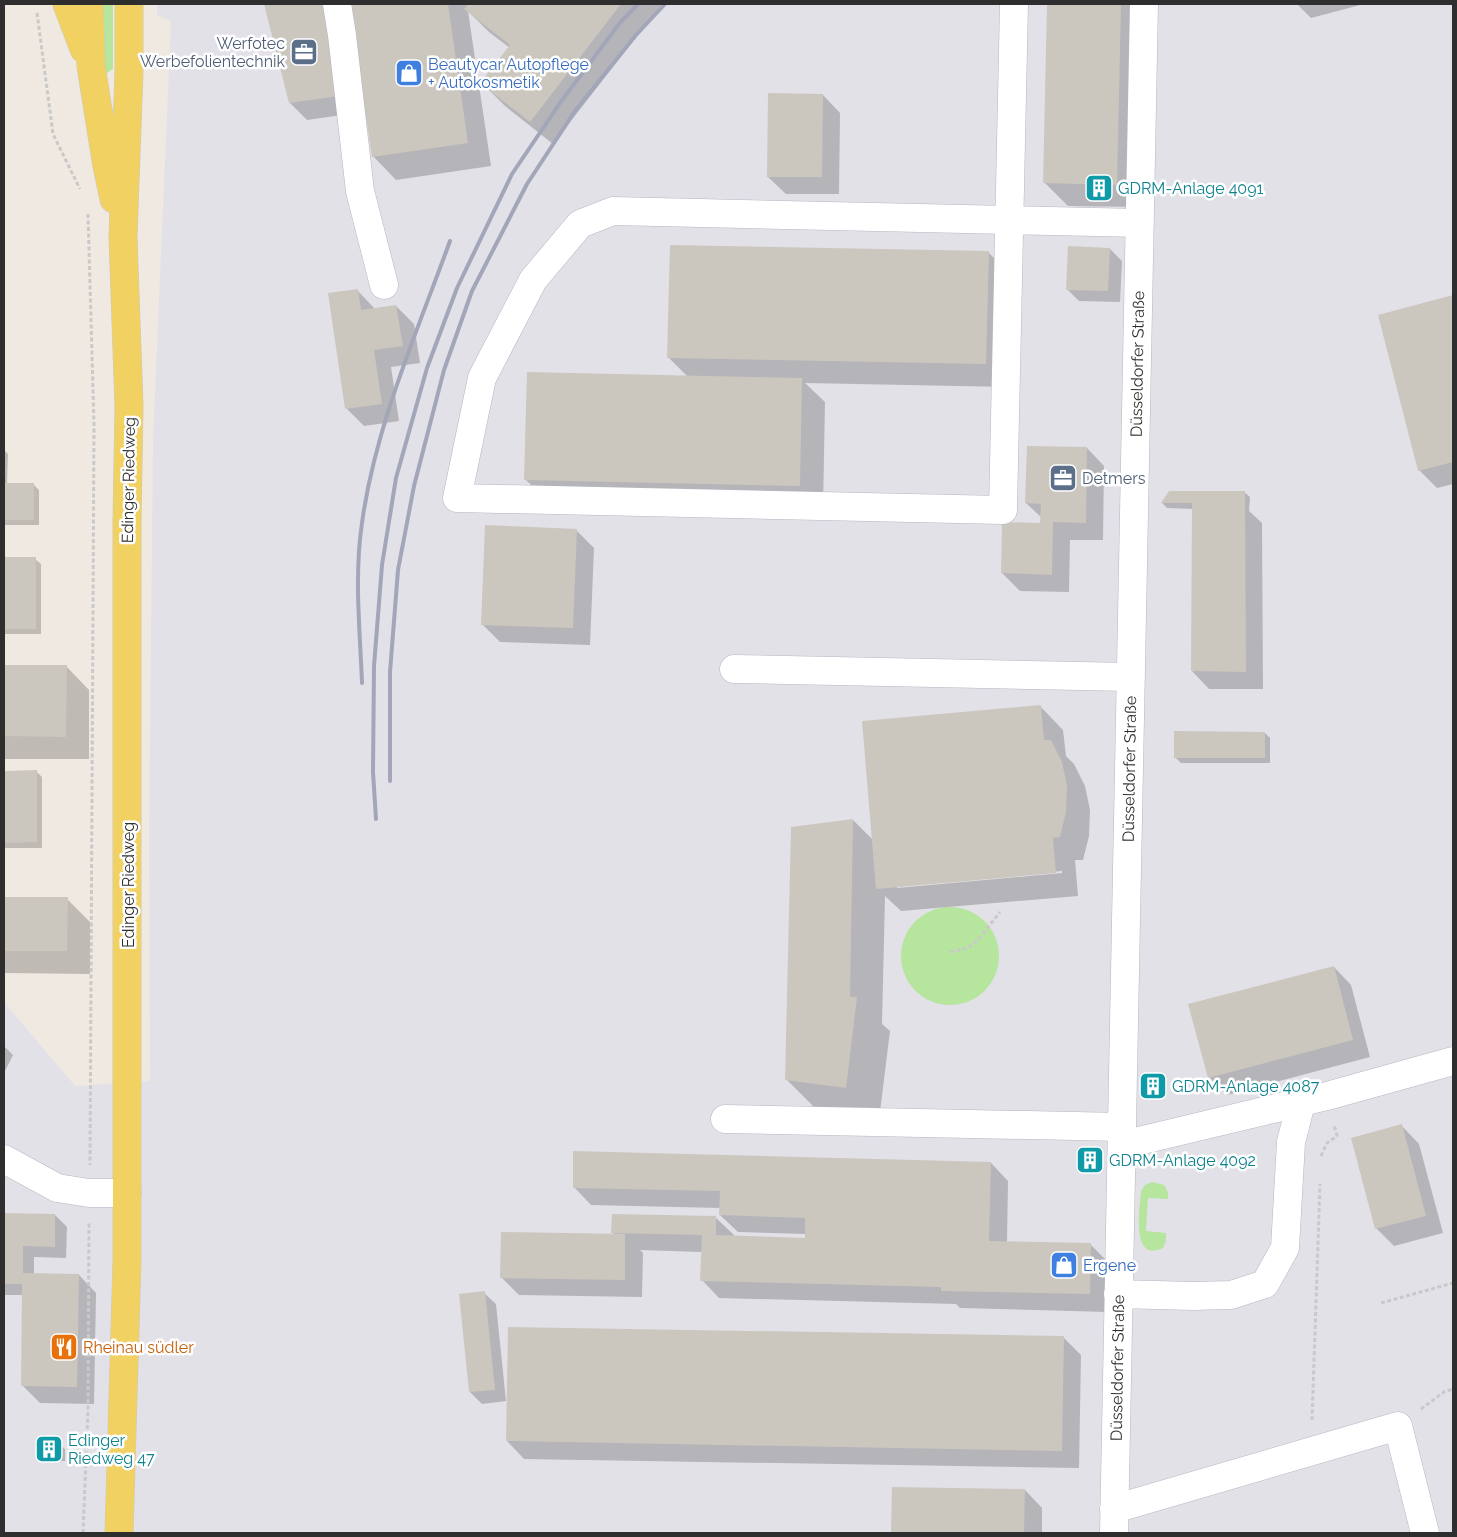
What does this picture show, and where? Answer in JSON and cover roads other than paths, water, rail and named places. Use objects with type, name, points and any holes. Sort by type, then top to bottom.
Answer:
[{"type":"main road","points":[[67,4],[91,66]]},
{"type":"main road","name":"Edinger Riedweg","points":[[90,4],[91,66],[107,166],[123,237]]},
{"type":"main road","name":"Edinger Riedweg","points":[[119,1533],[127,1260],[129,406],[123,237],[129,71],[129,4]]},
{"type":"street","points":[[337,4],[360,190],[384,284]]},
{"type":"street","points":[[1014,4],[1009,220],[1003,510],[457,498],[482,378],[533,280],[580,224],[613,211],[1009,220],[1140,223]]},
{"type":"street","name":"Düsseldorfer Straße","points":[[1114,1521],[1144,4]]},
{"type":"street","points":[[734,669],[1131,677]]},
{"type":"street","points":[[725,1119],[1122,1136],[1314,1100],[1453,1061]]},
{"type":"street","points":[[1118,1294],[1231,1295],[1265,1284],[1285,1248],[1291,1142],[1314,1100]]},
{"type":"street","points":[[4,1159],[57,1188],[90,1193],[127,1193]]},
{"type":"street","points":[[1114,1521],[1311,1451],[1398,1426],[1425,1533]]},
{"type":"railway","points":[[376,819],[373,772],[374,666],[382,565],[396,478],[427,368],[457,288],[512,174],[560,103],[619,24],[638,4]]},
{"type":"railway","points":[[390,781],[390,672],[398,570],[414,486],[444,370],[472,291],[527,184],[575,111],[636,35],[665,4]]},
{"type":"railway","points":[[362,683],[358,563],[368,487],[398,380],[450,241]]},
{"type":"place","name":"Werfotec Werbefolientechnik","points":[[304,52]]},
{"type":"place","name":"Beautycar Autopflege + Autokosmetik","points":[[409,73]]},
{"type":"place","name":"GDRM-Anlage 4091","points":[[1099,188]]},
{"type":"place","name":"Detmers","points":[[1063,478]]},
{"type":"place","name":"GDRM-Anlage 4087","points":[[1153,1086]]},
{"type":"place","name":"GDRM-Anlage 4092","points":[[1090,1160]]},
{"type":"place","name":"Ergene","points":[[1064,1265]]},
{"type":"place","name":"Rheinau südler","points":[[64,1347]]},
{"type":"place","name":"Edinger Riedweg 47","points":[[49,1449]]}]
